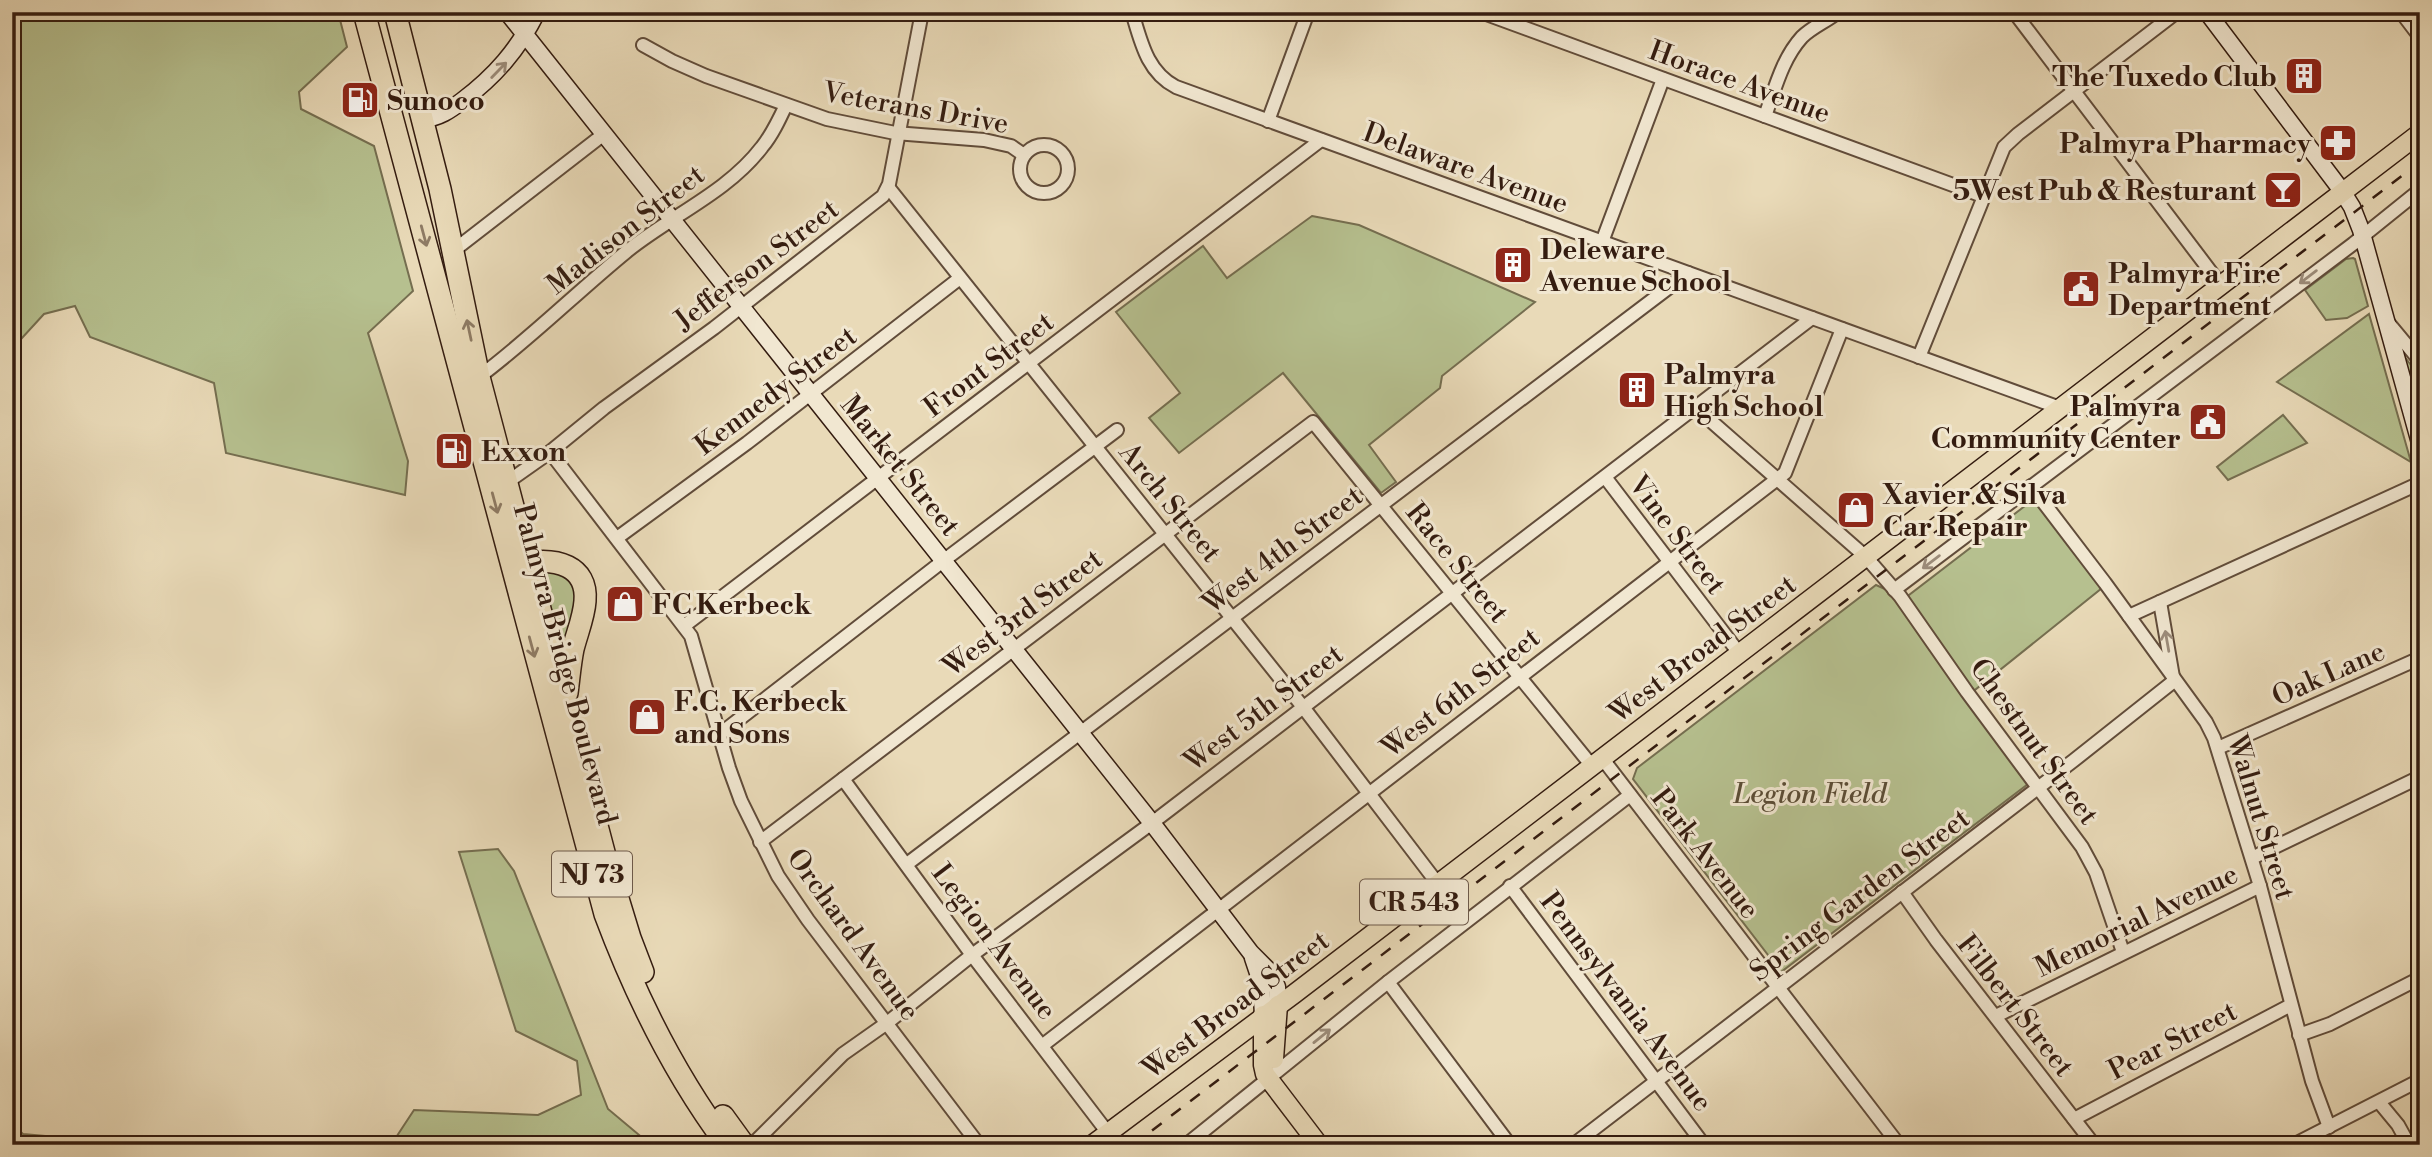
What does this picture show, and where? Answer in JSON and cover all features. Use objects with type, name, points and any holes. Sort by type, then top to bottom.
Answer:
[{"type":"highway","name":"Palmyra Bridge Boulevard","points":[[364,12],[598,894],[621,957],[653,1027],[689,1090],[727,1145]]},
{"type":"highway","points":[[375,12],[386,39],[406,110],[423,119]]},
{"type":"highway","name":"Palmyra Bridge Boulevard","points":[[395,12],[440,189],[479,377],[605,856],[637,958],[688,1061],[744,1145]]},
{"type":"highway","points":[[527,563],[549,560],[562,563],[577,575],[584,587],[584,606],[573,650],[565,705]]},
{"type":"main road","name":"CR 543","points":[[2342,191],[2420,133]]},
{"type":"main road","name":"West Broad Street","points":[[1092,1145],[1438,884],[2342,191]]},
{"type":"main road","points":[[1271,1010],[1263,1065],[1269,1080],[1319,1145]]},
{"type":"street","name":"Market Street","points":[[507,12],[1152,823],[1251,953],[1271,1010]]},
{"type":"street","points":[[423,119],[443,114],[481,87],[508,60],[525,36],[537,12]]},
{"type":"street","points":[[888,187],[922,12]]},
{"type":"street","name":"Delaware Avenue","points":[[1132,12],[1145,55],[1153,68],[1163,78],[1185,91],[2060,408]]},
{"type":"street","points":[[1268,121],[1308,12]]},
{"type":"street","name":"Horace Avenue","points":[[1481,12],[1510,17],[1663,79],[1983,196]]},
{"type":"street","points":[[2014,12],[2220,284]]},
{"type":"street","points":[[1919,357],[2001,151],[2007,142],[2178,12]]},
{"type":"street","points":[[2207,12],[2342,191],[2355,213],[2420,443]]},
{"type":"street","points":[[2401,12],[2420,37]]},
{"type":"street","points":[[1765,116],[1789,56],[1803,36],[1829,15]]},
{"type":"street","name":"Veterans Drive","points":[[643,45],[685,67],[786,105],[845,123],[900,133],[984,140],[1011,146],[1024,155]]},
{"type":"street","points":[[1602,242],[1663,79]]},
{"type":"street","name":"Madison Street","points":[[479,377],[519,346],[628,250],[699,203],[754,156],[775,128],[786,105]]},
{"type":"street","points":[[453,251],[604,134]]},
{"type":"street","name":"Front Street","points":[[684,626],[1321,140]]},
{"type":"street","name":"Arch Street","points":[[888,187],[1303,707],[1438,884]]},
{"type":"street","name":"Jefferson Street","points":[[506,483],[873,206],[888,187]]},
{"type":"street","points":[[1894,590],[2363,236],[2420,190]]},
{"type":"street","name":"West 4th Street","points":[[907,864],[1688,273]]},
{"type":"street","name":"Kennedy Street","points":[[617,538],[960,278]]},
{"type":"street","name":"West 5th Street","points":[[752,1145],[843,1054],[1152,823],[1812,318]]},
{"type":"street","points":[[2385,320],[2420,361]]},
{"type":"street","name":"West 6th Street","points":[[1043,1045],[1785,473],[1842,329]]},
{"type":"street","name":"Chestnut Street","points":[[1695,407],[1866,557],[1894,590],[2090,860],[2123,952]]},
{"type":"street","name":"Race Street","points":[[1313,422],[1520,677],[1597,762]]},
{"type":"street","name":"West 3rd Street","points":[[760,842],[1313,422]]},
{"type":"street","points":[[720,734],[1116,430]]},
{"type":"street","name":"Orchard Avenue","points":[[550,452],[691,636],[737,790],[778,876],[808,920],[979,1145]]},
{"type":"street","name":"Vine Street","points":[[1605,477],[1739,653]]},
{"type":"street","points":[[2129,616],[2420,483]]},
{"type":"street","name":"Walnut Street","points":[[2031,486],[2206,722],[2218,748],[2252,858],[2317,1100],[2329,1127]]},
{"type":"street","points":[[2160,602],[2174,681]]},
{"type":"street","name":"Oak Lane","points":[[2218,748],[2420,658]]},
{"type":"street","name":"Spring Garden Street","points":[[1573,1145],[2174,681]]},
{"type":"street","name":"Park Avenue","points":[[1597,762],[1630,795],[1899,1145]]},
{"type":"street","name":"Memorial Avenue","points":[[2252,858],[2420,777]]},
{"type":"street","name":"Legion Avenue","points":[[843,779],[972,955],[1108,1133]]},
{"type":"street","points":[[1186,1145],[1388,982],[1630,795]]},
{"type":"street","name":"Pennsylvania Avenue","points":[[1510,886],[1704,1145]]},
{"type":"street","name":"Memorial Avenue","points":[[1996,1016],[2260,886]]},
{"type":"street","name":"Filbert Street","points":[[1902,892],[2094,1145]]},
{"type":"street","points":[[2299,1035],[2330,1024],[2420,978]]},
{"type":"street","points":[[1388,982],[1510,1145]]},
{"type":"street","name":"Pear Street","points":[[2074,1119],[2291,1005]]},
{"type":"street","points":[[2293,1145],[2420,1080]]},
{"type":"street","points":[[2379,1102],[2398,1125],[2409,1145]]},
{"type":"green space","points":[[12,12],[338,12],[347,47],[299,92],[301,109],[374,146],[413,291],[368,333],[408,461],[405,495],[226,453],[214,383],[90,337],[75,306],[44,314],[12,349]]},
{"type":"green space","points":[[1312,216],[1359,225],[1535,302],[1442,376],[1440,388],[1369,445],[1396,482],[1381,493],[1283,373],[1179,453],[1149,418],[1180,393],[1116,312],[1203,246],[1227,278]]},
{"type":"green space","points":[[2353,258],[2368,306],[2347,318],[2326,320],[2305,290],[2346,259]]},
{"type":"green space","points":[[2369,314],[2411,462],[2277,382]]},
{"type":"green space","points":[[2404,356],[2420,377],[2420,413]]},
{"type":"green space","points":[[2283,415],[2307,443],[2228,480],[2217,467]]},
{"type":"green space","name":"Legion Field","points":[[2034,499],[2102,588],[1965,698],[2028,784],[1781,972],[1633,779],[1637,768],[1876,585],[1905,598]]},
{"type":"green space","points":[[538,567],[560,570],[570,577],[576,586],[577,609],[563,654]]},
{"type":"green space","points":[[498,849],[514,871],[608,1109],[651,1145],[391,1145],[414,1110],[538,1115],[581,1095],[577,1061],[516,1031],[459,852]]},
{"type":"green space","points":[[12,1124],[23,1134],[147,1145],[12,1145]]},
{"type":"railway","points":[[1133,1145],[2420,162]]},
{"type":"place","name":"The Tuxedo Club","points":[[2304,76]]},
{"type":"place","name":"Sunoco","points":[[360,100]]},
{"type":"place","name":"Palmyra Pharmacy","points":[[2338,143]]},
{"type":"place","name":"5West Pub & Resturant","points":[[2283,190]]},
{"type":"place","name":"Deleware Avenue School","points":[[1513,265]]},
{"type":"place","name":"Palmyra Fire Department","points":[[2081,289]]},
{"type":"place","name":"Palmyra High School","points":[[1637,390]]},
{"type":"place","name":"Palmyra Community Center","points":[[2208,422]]},
{"type":"place","name":"Exxon","points":[[454,451]]},
{"type":"place","name":"Xavier & Silva Car Repair","points":[[1856,510]]},
{"type":"place","name":"FC Kerbeck","points":[[625,604]]},
{"type":"place","name":"F.C. Kerbeck and Sons","points":[[647,717]]}]
